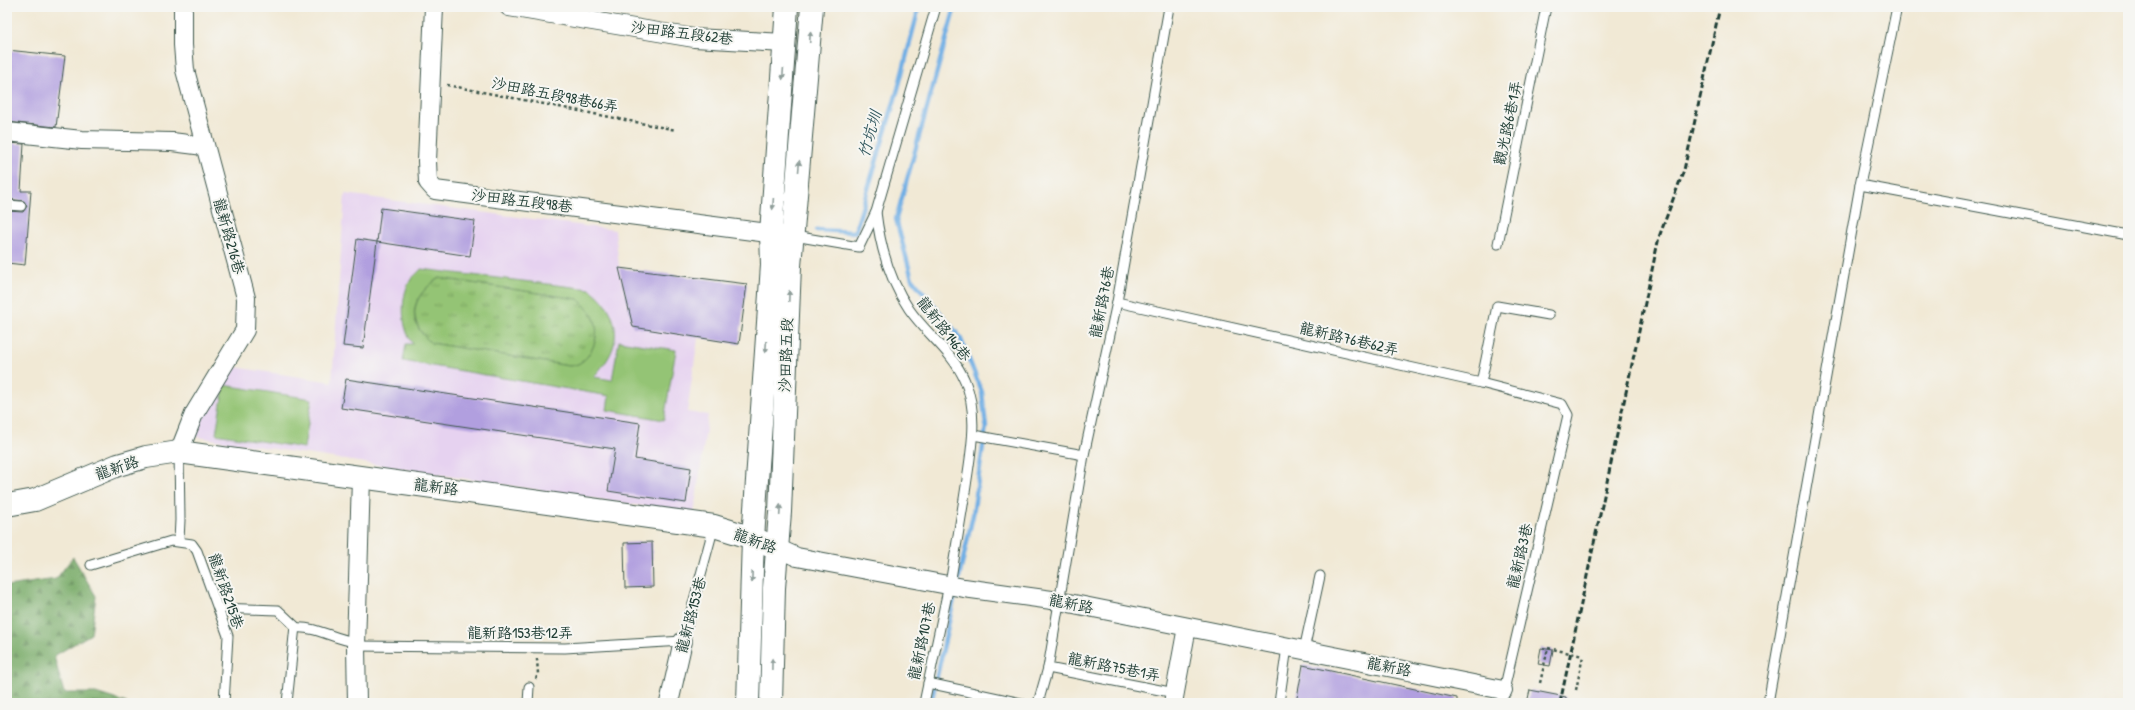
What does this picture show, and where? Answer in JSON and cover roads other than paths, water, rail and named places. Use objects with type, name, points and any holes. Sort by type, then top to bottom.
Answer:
[{"type":"street","name":"龍新路216巷","points":[[179,452],[194,414],[245,330],[246,298],[204,146],[185,70],[183,45],[183,7]]},
{"type":"street","name":"沙田路五段98巷","points":[[434,7],[427,161],[428,182],[436,190],[794,236]]},
{"type":"street","name":"沙田路五段62巷","points":[[509,7],[694,38],[785,43]]},
{"type":"street","name":"沙田路五段","points":[[748,703],[753,538],[772,265],[771,233],[787,7]]},
{"type":"street","name":"沙田路五段","points":[[772,703],[777,548],[780,512],[790,266],[794,236],[812,7]]},
{"type":"street","points":[[7,132],[82,140],[172,142],[204,146]]},
{"type":"street","name":"龍新路","points":[[7,505],[35,500],[118,466],[146,457],[179,452],[361,478],[505,496],[648,519],[714,526],[753,538],[797,558],[954,586],[1059,601],[1295,649],[1502,696]]},
{"type":"street","points":[[357,703],[356,644],[361,478]]},
{"type":"street","points":[[1174,698],[1187,627]]},
{"type":"street","name":"龍新路153巷","points":[[669,703],[683,641]]},
{"type":"lane","points":[[794,236],[859,247],[876,212],[936,7]]},
{"type":"lane","name":"龍新路76巷","points":[[1038,703],[1048,668],[1084,455],[1117,302],[1169,7]]},
{"type":"lane","name":"觀光路6巷1弄","points":[[1498,244],[1546,7]]},
{"type":"lane","points":[[1768,703],[1860,185],[1897,7]]},
{"type":"lane","points":[[1860,185],[2128,235]]},
{"type":"lane","points":[[7,205],[21,206]]},
{"type":"lane","name":"龍新路146巷","points":[[876,212],[882,249],[896,287],[909,310],[944,349],[965,380],[972,403],[975,436],[954,586]]},
{"type":"lane","name":"龍新路76巷62弄","points":[[1117,302],[1481,383],[1562,404],[1568,415]]},
{"type":"lane","points":[[1481,383],[1497,306],[1549,315]]},
{"type":"lane","name":"龍新路3巷","points":[[1502,696],[1568,415]]},
{"type":"lane","points":[[975,436],[1084,455]]},
{"type":"lane","points":[[91,565],[171,541],[178,541],[180,520],[179,452]]},
{"type":"lane","name":"龍新路153巷","points":[[683,641],[714,526]]},
{"type":"lane","name":"龍新路215巷","points":[[178,541],[192,544],[196,550],[228,636],[224,703]]},
{"type":"lane","points":[[1279,703],[1295,649],[1320,576]]},
{"type":"lane","name":"龍新路107巷","points":[[924,703],[954,586]]},
{"type":"lane","points":[[218,608],[278,610],[295,626],[287,703]]},
{"type":"lane","name":"龍新路153巷12弄","points":[[295,628],[318,630],[356,644],[537,648],[683,641]]},
{"type":"lane","name":"龍新路75巷1弄","points":[[1048,668],[1174,698]]},
{"type":"lane","points":[[929,683],[1021,703]]},
{"type":"lane","points":[[528,703],[529,687]]},
{"type":"waterway","name":"竹坑圳","points":[[817,230],[855,232],[898,89],[919,7]]},
{"type":"waterway","points":[[955,7],[896,219],[912,279],[960,337],[982,392],[986,426],[973,515],[958,582]]},
{"type":"waterway","points":[[931,703],[956,590]]},
{"type":"railway","points":[[1560,703],[1659,237],[1684,170],[1720,7]]}]
